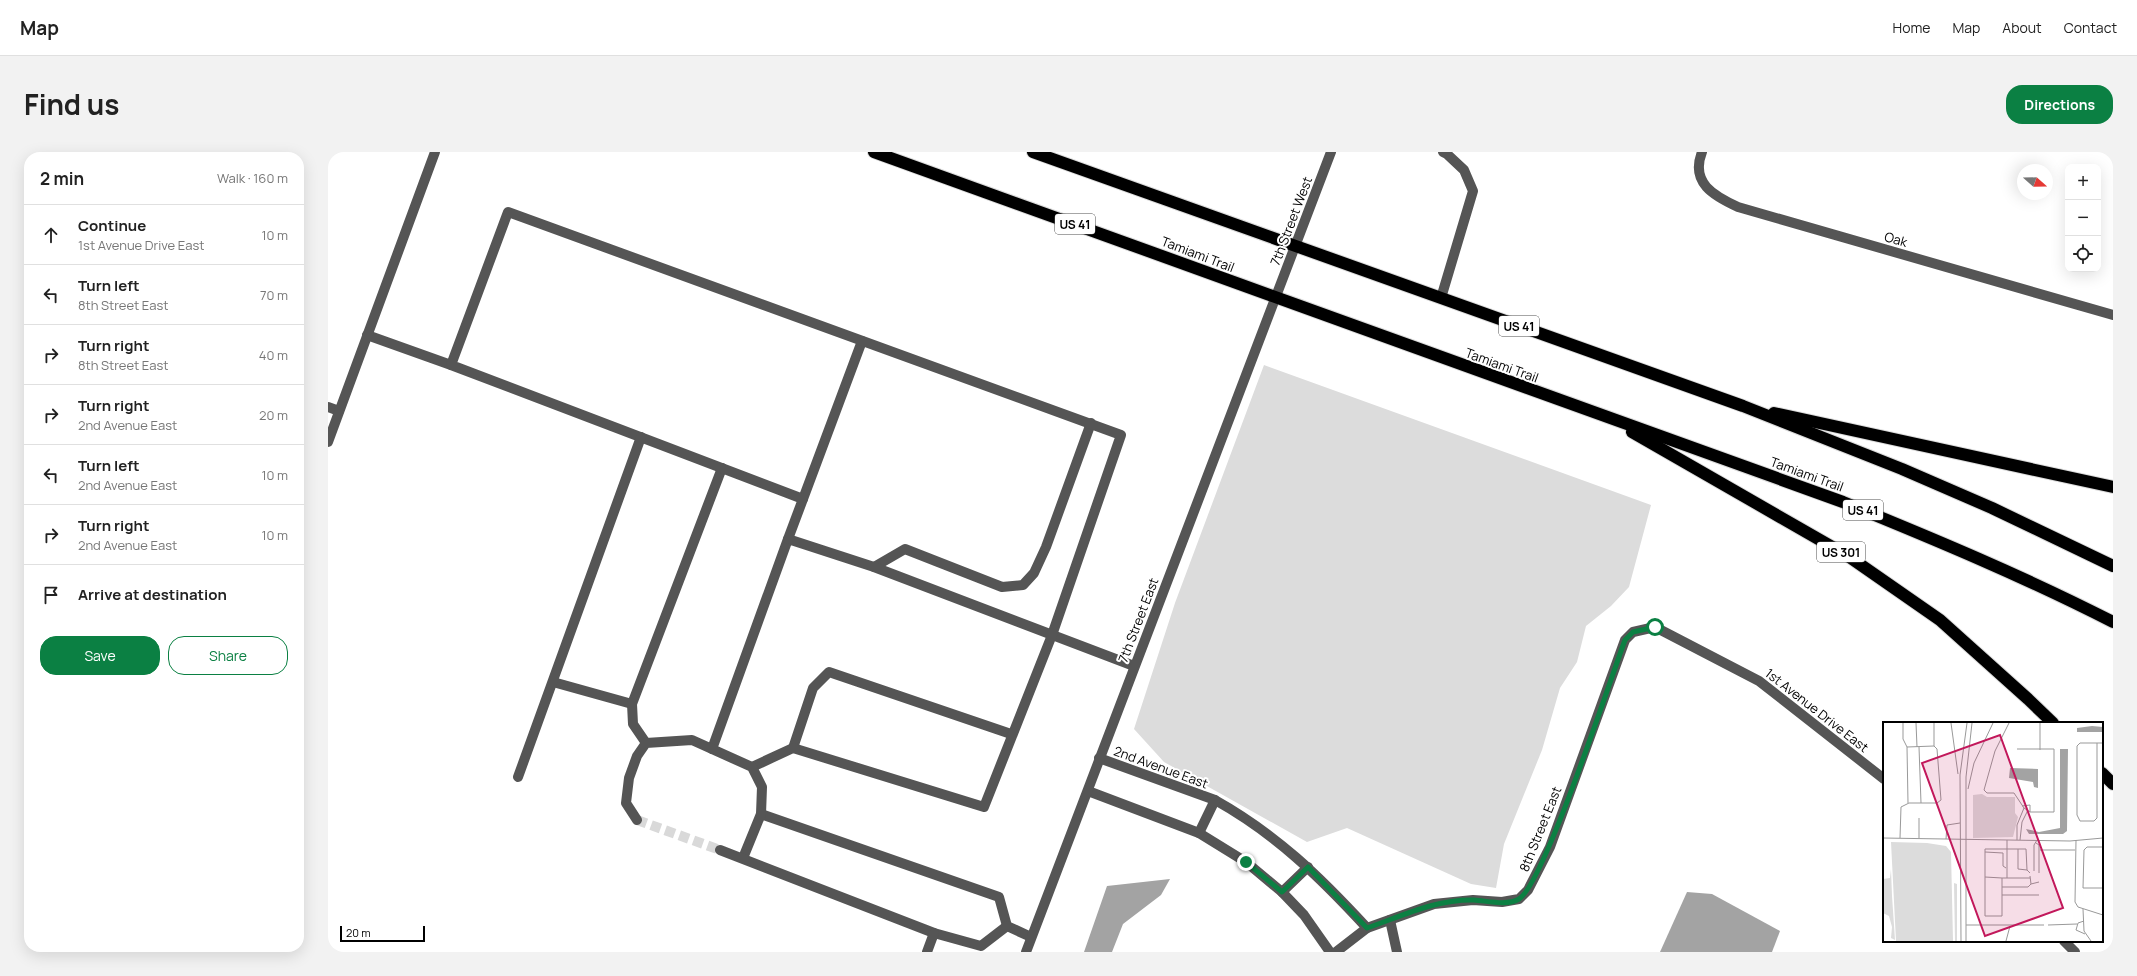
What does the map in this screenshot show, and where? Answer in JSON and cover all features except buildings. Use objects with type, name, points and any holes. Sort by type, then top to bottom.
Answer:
[{"type":"highway","name":"Tamiami Trail","points":[[874,152],[1843,502],[1953,547],[2072,601],[2113,622]]},
{"type":"highway","name":"US 41","points":[[1033,152],[1743,406],[1902,469],[1992,508],[2113,566]]},
{"type":"highway","points":[[1743,406],[2113,487]]},
{"type":"highway","name":"US 301","points":[[1605,416],[1848,556],[1940,620],[2028,699],[2051,722]]},
{"type":"highway","points":[[2103,774],[2113,784]]},
{"type":"street","points":[[328,442],[435,152]]},
{"type":"street","name":"7th Street West","points":[[1275,298],[1331,152]]},
{"type":"street","points":[[1441,298],[1473,190],[1464,170],[1443,152]]},
{"type":"street","name":"Oak","points":[[1701,155],[1700,177],[1706,187],[1714,196],[1738,207],[2113,315]]},
{"type":"street","points":[[451,365],[508,212],[1122,434],[1052,635],[1011,734],[984,807],[793,748],[752,767]]},
{"type":"street","name":"7th Street East","points":[[1026,952],[1275,298]]},
{"type":"street","points":[[367,335],[451,365],[804,499]]},
{"type":"street","points":[[712,749],[862,341]]},
{"type":"street","points":[[328,407],[339,410]]},
{"type":"street","points":[[874,568],[905,549],[1002,587],[1023,584],[1034,574],[1046,547],[1091,423]]},
{"type":"street","points":[[518,777],[641,437]]},
{"type":"street","points":[[646,743],[634,724],[632,704],[722,468]]},
{"type":"street","points":[[788,539],[874,568],[1134,666]]},
{"type":"street","name":"1st Avenue Drive East","points":[[1625,640],[1633,632],[1655,627],[1759,681],[1883,778]]},
{"type":"street","name":"8th Street East","points":[[1367,928],[1434,904],[1473,900],[1502,902],[1519,899],[1528,890],[1550,847],[1625,640]]},
{"type":"street","points":[[793,748],[813,688],[829,672],[1011,734]]},
{"type":"street","points":[[553,682],[632,704]]},
{"type":"street","points":[[646,743],[692,740],[752,767],[762,787],[761,814],[744,858]]},
{"type":"street","points":[[637,820],[626,803],[629,778],[637,756],[646,743]]},
{"type":"street","name":"2nd Avenue East","points":[[1099,758],[1214,800],[1268,834],[1308,867],[1367,928]]},
{"type":"street","points":[[1088,791],[1199,833],[1246,862],[1282,892],[1304,915],[1330,952]]},
{"type":"street","name":"2nd Avenue East","points":[[1199,833],[1214,800]]},
{"type":"street","points":[[761,814],[999,897],[1008,926],[1032,937]]},
{"type":"street","points":[[720,850],[744,858],[934,933],[980,946],[1008,926]]},
{"type":"street","points":[[1282,892],[1308,867]]},
{"type":"street","points":[[1390,920],[1398,952]]},
{"type":"street","points":[[1336,952],[1367,928]]},
{"type":"street","points":[[927,952],[934,933]]},
{"type":"street","points":[[2065,942],[2075,952]]},
{"type":"shaded area","points":[[1264,365],[1651,505],[1629,587],[1611,606],[1586,626],[1577,662],[1560,688],[1542,750],[1504,844],[1496,888],[1471,884],[1347,828],[1307,842],[1164,762],[1134,729],[1175,603]]},
{"type":"shaded area","points":[[1170,879],[1161,895],[1123,924],[1112,952],[1084,952],[1107,886]]},
{"type":"shaded area","points":[[1687,892],[1712,894],[1780,931],[1772,952],[1660,952]]},
{"type":"tunnel","points":[[637,820],[720,850]]},
{"type":"route","points":[[1246,862],[1282,892],[1308,867],[1367,928],[1434,904],[1473,900],[1502,902],[1519,899],[1528,890],[1539,872],[1550,847],[1625,640],[1633,632],[1655,627]]}]
